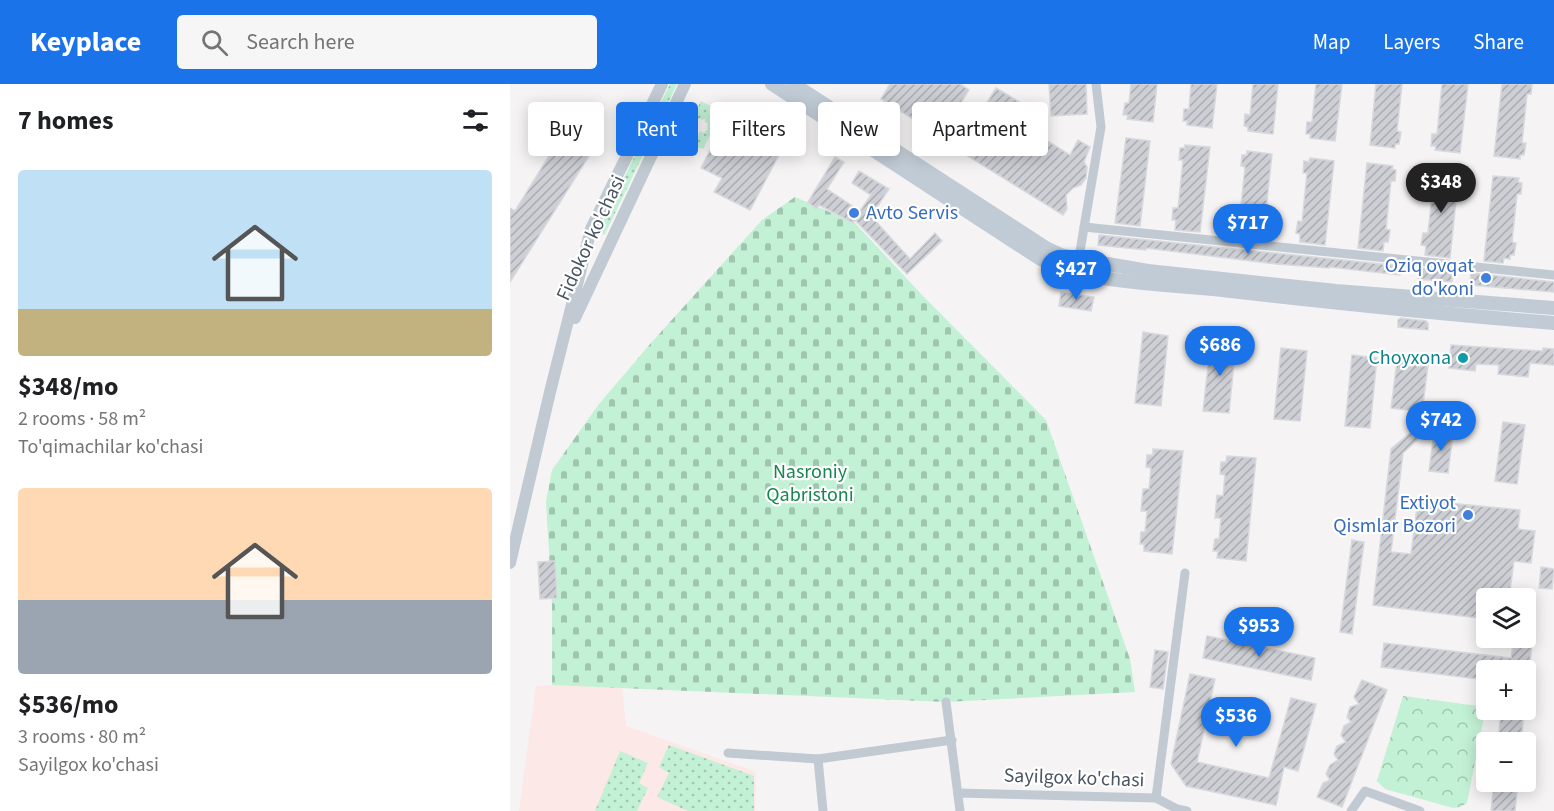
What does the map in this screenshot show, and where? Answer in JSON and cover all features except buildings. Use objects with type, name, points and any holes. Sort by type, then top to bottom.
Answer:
[{"type":"main road","points":[[772,84],[1039,258],[1056,266],[1077,265],[1336,291],[1554,308]]},
{"type":"main road","points":[[793,84],[1046,248],[1077,265],[1116,279],[1445,314],[1554,322]]},
{"type":"street","name":"Fidokor ko'chasi","points":[[510,564],[591,229],[662,84]]},
{"type":"street","name":"Fidokor ko'chasi","points":[[564,344],[685,84]]},
{"type":"street","points":[[1077,265],[1101,127],[1096,84]]},
{"type":"street","points":[[1084,227],[1554,275]]},
{"type":"street","points":[[1156,798],[1185,573]]},
{"type":"street","points":[[946,702],[960,811]]},
{"type":"street","points":[[728,753],[818,759],[952,740]]},
{"type":"street","points":[[818,759],[823,811]]},
{"type":"street","points":[[1351,811],[1365,791],[1420,811]]},
{"type":"street","name":"Sayilgox ko'chasi","points":[[958,793],[1156,798],[1177,809],[1187,811]]},
{"type":"shaded area","points":[[536,686],[622,688],[626,726],[756,772],[755,811],[519,811]]},
{"type":"green space","points":[[670,84],[677,84],[668,102],[661,102]]},
{"type":"green space","points":[[701,101],[710,106],[710,135],[703,149],[698,147],[698,135],[700,131],[704,133],[708,128],[708,123],[705,119],[699,118],[698,122],[698,107]]},
{"type":"green space","points":[[635,156],[642,156],[605,234],[600,235],[598,231]]},
{"type":"green space","name":"Nasroniy Qabristoni","points":[[795,197],[855,223],[922,295],[1046,420],[1130,659],[1135,692],[946,702],[552,685],[552,605],[546,501],[552,470],[599,404],[651,343],[762,220]]},
{"type":"green space","points":[[1403,696],[1476,706],[1476,720],[1483,720],[1481,732],[1476,732],[1476,758],[1467,803],[1453,808],[1385,789],[1377,781]]},
{"type":"green space","points":[[669,745],[754,776],[754,811],[688,811],[657,797],[669,773],[659,767]]},
{"type":"green space","points":[[620,751],[648,763],[639,783],[648,788],[637,811],[595,811]]},
{"type":"place","name":"Avto Servis","points":[[854,213]]},
{"type":"place","name":"Oziq ovqat do'koni","points":[[1486,278]]},
{"type":"place","name":"Choyxona","points":[[1463,358]]},
{"type":"place","name":"Extiyot Qismlar Bozori","points":[[1468,515]]}]
